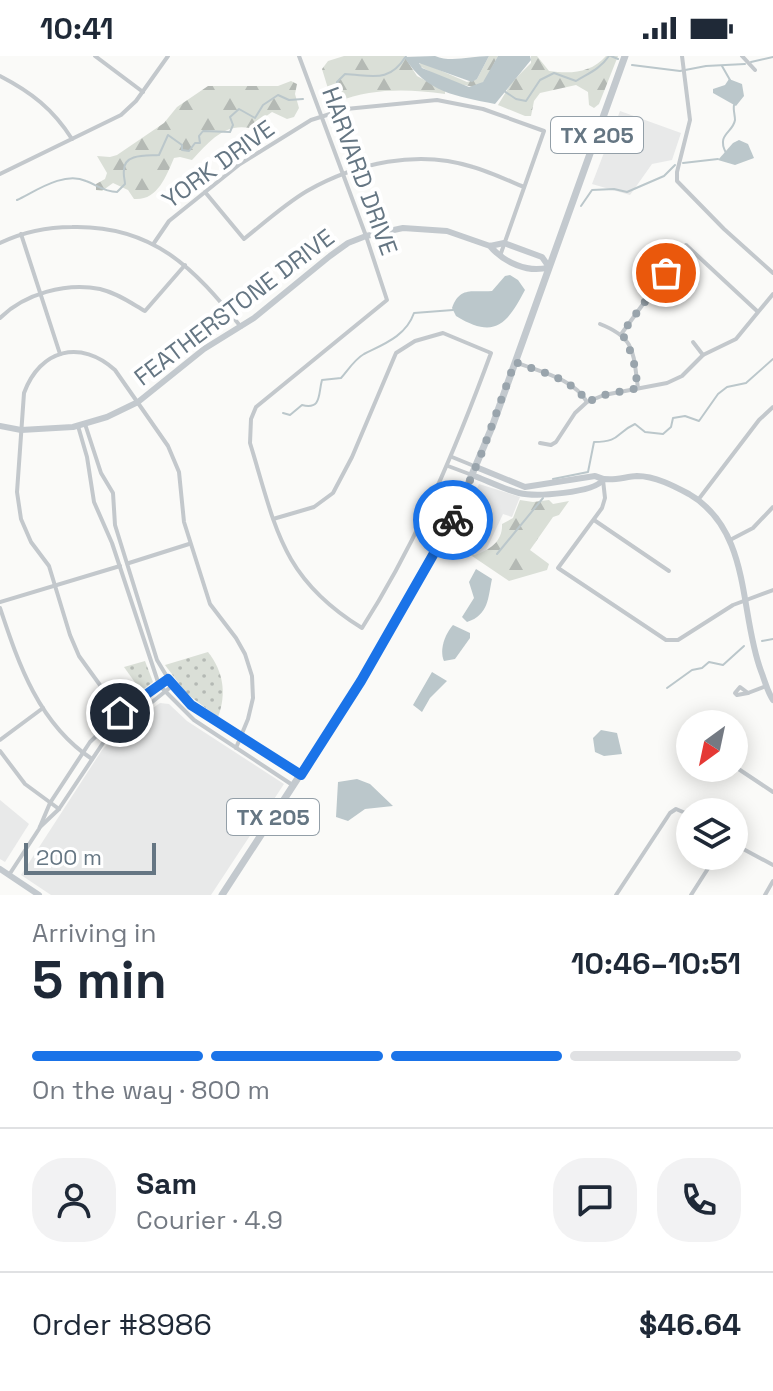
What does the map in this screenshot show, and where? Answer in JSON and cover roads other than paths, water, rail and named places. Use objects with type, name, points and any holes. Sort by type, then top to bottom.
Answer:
[{"type":"main road","name":"TX 205","points":[[222,895],[361,681],[438,547],[476,467],[625,56]]},
{"type":"street","points":[[95,56],[143,92]]},
{"type":"street","points":[[0,174],[121,115],[143,92],[168,56]]},
{"type":"street","name":"HARVARD DRIVE","points":[[273,519],[250,443],[251,419],[256,407],[387,300],[299,56]]},
{"type":"street","points":[[742,56],[755,70]]},
{"type":"street","points":[[682,58],[690,120],[677,181],[773,273]]},
{"type":"street","points":[[0,76],[43,103],[72,140]]},
{"type":"street","name":"YORK DRIVE","points":[[154,243],[169,221],[240,164],[311,120],[346,109],[437,100],[483,109],[544,131],[524,187]]},
{"type":"street","points":[[205,192],[244,239],[306,191],[342,173],[392,161],[434,159],[471,166],[524,187],[499,257]]},
{"type":"street","points":[[0,243],[21,234],[52,227],[87,227],[123,232],[154,243],[185,265],[203,281],[241,327]]},
{"type":"street","name":"FEATHERSTONE DRIVE","points":[[0,426],[21,430],[81,425],[138,402],[204,349],[241,327],[330,256],[348,243],[366,236],[403,228],[426,227],[490,246]]},
{"type":"street","points":[[21,234],[60,354]]},
{"type":"street","points":[[504,243],[542,257],[549,267],[537,271],[499,257],[490,246],[504,243]]},
{"type":"street","points":[[622,333],[686,245],[757,311]]},
{"type":"street","points":[[0,318],[8,310],[41,294],[77,287],[100,290],[123,298],[145,311],[185,265]]},
{"type":"street","points":[[540,443],[551,445],[556,442],[575,413],[587,402],[604,395],[667,383],[682,376],[703,355],[736,339],[773,294]]},
{"type":"street","points":[[600,324],[622,333],[633,357],[638,388]]},
{"type":"street","points":[[443,333],[491,353],[452,457],[409,546],[362,628],[315,594],[284,549],[273,519],[314,507],[333,493],[352,457],[396,353],[415,341],[443,333]]},
{"type":"street","points":[[693,342],[703,355]]},
{"type":"street","points":[[126,721],[79,656],[49,566],[31,542],[21,519],[17,492],[24,393],[29,379],[39,367],[60,354],[73,351],[90,353],[115,370],[168,446],[179,472],[184,522],[210,604],[236,638],[252,676],[253,698],[236,748]]},
{"type":"street","points":[[515,362],[569,383],[587,402]]},
{"type":"street","points":[[698,500],[759,420],[773,407]]},
{"type":"street","points":[[81,425],[113,493],[115,525],[157,660],[168,679],[191,705],[301,775]]},
{"type":"street","points":[[81,425],[94,502],[120,566],[159,685],[194,720],[294,786]]},
{"type":"street","points":[[452,457],[512,487],[534,487],[595,476],[603,480],[646,477],[668,484],[698,500],[718,521],[730,540],[738,562],[754,649],[773,700]]},
{"type":"street","points":[[448,466],[535,495],[583,491],[599,485],[603,480]]},
{"type":"street","points":[[603,480],[605,498],[594,520],[558,568],[672,641],[733,605],[773,590]]},
{"type":"street","points":[[730,540],[753,528],[773,507]]},
{"type":"street","points":[[594,520],[669,571]]},
{"type":"street","points":[[92,759],[65,738],[25,681],[0,605],[190,544]]},
{"type":"street","points":[[137,620],[144,618]]},
{"type":"street","points":[[9,875],[39,829],[50,803],[103,727],[168,679]]},
{"type":"street","points":[[39,829],[59,809],[105,740],[173,686]]},
{"type":"street","points":[[748,693],[766,686]]},
{"type":"street","points":[[0,740],[43,708]]},
{"type":"street","points":[[0,751],[25,784],[59,809]]},
{"type":"street","points":[[748,775],[773,792]]},
{"type":"street","points":[[616,895],[670,813],[676,809]]},
{"type":"street","points":[[748,852],[773,865]]},
{"type":"street","points":[[0,869],[39,895]]},
{"type":"street","points":[[691,895],[707,870]]},
{"type":"street","points":[[765,895],[773,881]]},
{"type":"waterway","points":[[323,92],[336,90],[337,82],[345,74],[379,76],[393,71],[406,56]]},
{"type":"waterway","points":[[504,91],[526,101],[540,80],[554,73],[576,81],[598,68],[609,56]]},
{"type":"waterway","points":[[611,56],[618,59]]},
{"type":"waterway","points":[[751,62],[773,57]]},
{"type":"waterway","points":[[632,65],[680,71],[745,64]]},
{"type":"waterway","points":[[722,66],[730,80]]},
{"type":"waterway","points":[[17,200],[50,183],[69,178],[117,192],[125,184],[124,172],[128,161],[137,156],[159,155],[168,135],[182,145],[182,150],[189,151],[195,143],[200,143],[199,136],[203,131],[230,132],[233,125],[230,117],[239,109],[255,118],[263,105],[278,95],[289,100],[303,99]]},
{"type":"waterway","points":[[726,153],[723,142],[734,124],[734,105]]},
{"type":"waterway","points":[[683,163],[718,159]]},
{"type":"waterway","points":[[581,206],[592,190],[627,192],[664,176],[675,165]]},
{"type":"waterway","points":[[283,413],[290,415],[302,405],[316,403],[322,380],[341,378],[361,356],[406,328],[414,313],[453,310]]},
{"type":"waterway","points":[[553,479],[588,472],[594,442],[614,439],[635,424],[645,432],[663,434],[671,427],[673,418],[685,416],[699,421],[718,394],[727,387],[746,383],[773,359]]},
{"type":"waterway","points":[[497,554],[543,498]]},
{"type":"waterway","points":[[762,641],[773,639]]},
{"type":"waterway","points":[[667,688],[709,662],[723,665],[744,646]]}]
